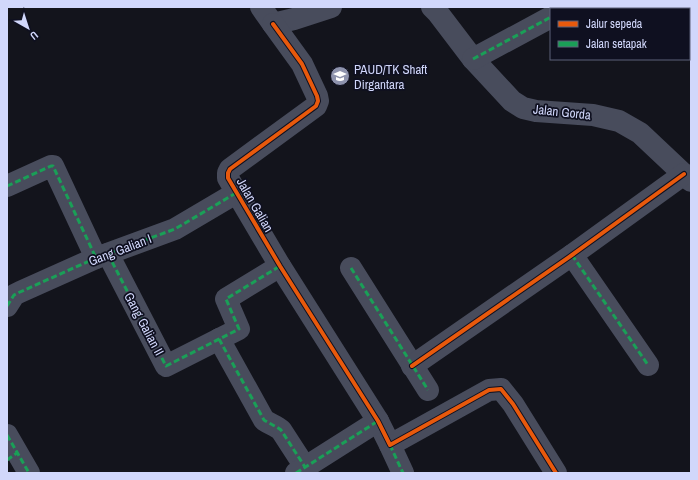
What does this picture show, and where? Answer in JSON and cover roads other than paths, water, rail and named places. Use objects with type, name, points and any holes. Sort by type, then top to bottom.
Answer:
[{"type":"street","points":[[267,15],[294,19],[331,7]]},
{"type":"street","name":"Jalan Gorda","points":[[432,7],[473,58],[512,101],[523,108],[536,111],[594,115],[619,121],[640,133],[688,177]]},
{"type":"street","name":"Jalan Galian","points":[[267,15],[302,64],[318,101],[316,106],[230,169],[228,178],[280,266],[378,421],[403,473]]},
{"type":"street","points":[[473,58],[550,18]]},
{"type":"street","points":[[7,186],[53,166],[102,256]]},
{"type":"street","points":[[412,366],[688,177]]},
{"type":"street","name":"Gang Galian I","points":[[7,306],[14,295],[20,292],[102,256],[175,229],[236,193]]},
{"type":"street","points":[[572,255],[648,365]]},
{"type":"street","name":"Gang Galian II","points":[[102,256],[166,366],[239,329],[226,299],[280,266]]},
{"type":"street","points":[[351,268],[428,390]]},
{"type":"street","points":[[219,339],[264,420],[281,430],[301,471],[378,421]]},
{"type":"street","points":[[390,445],[489,390],[501,389],[513,404],[556,473]]},
{"type":"street","points":[[10,449],[29,473]]},
{"type":"place","name":"PAUD/TK Shaft Dirgantara","points":[[340,76]]}]
